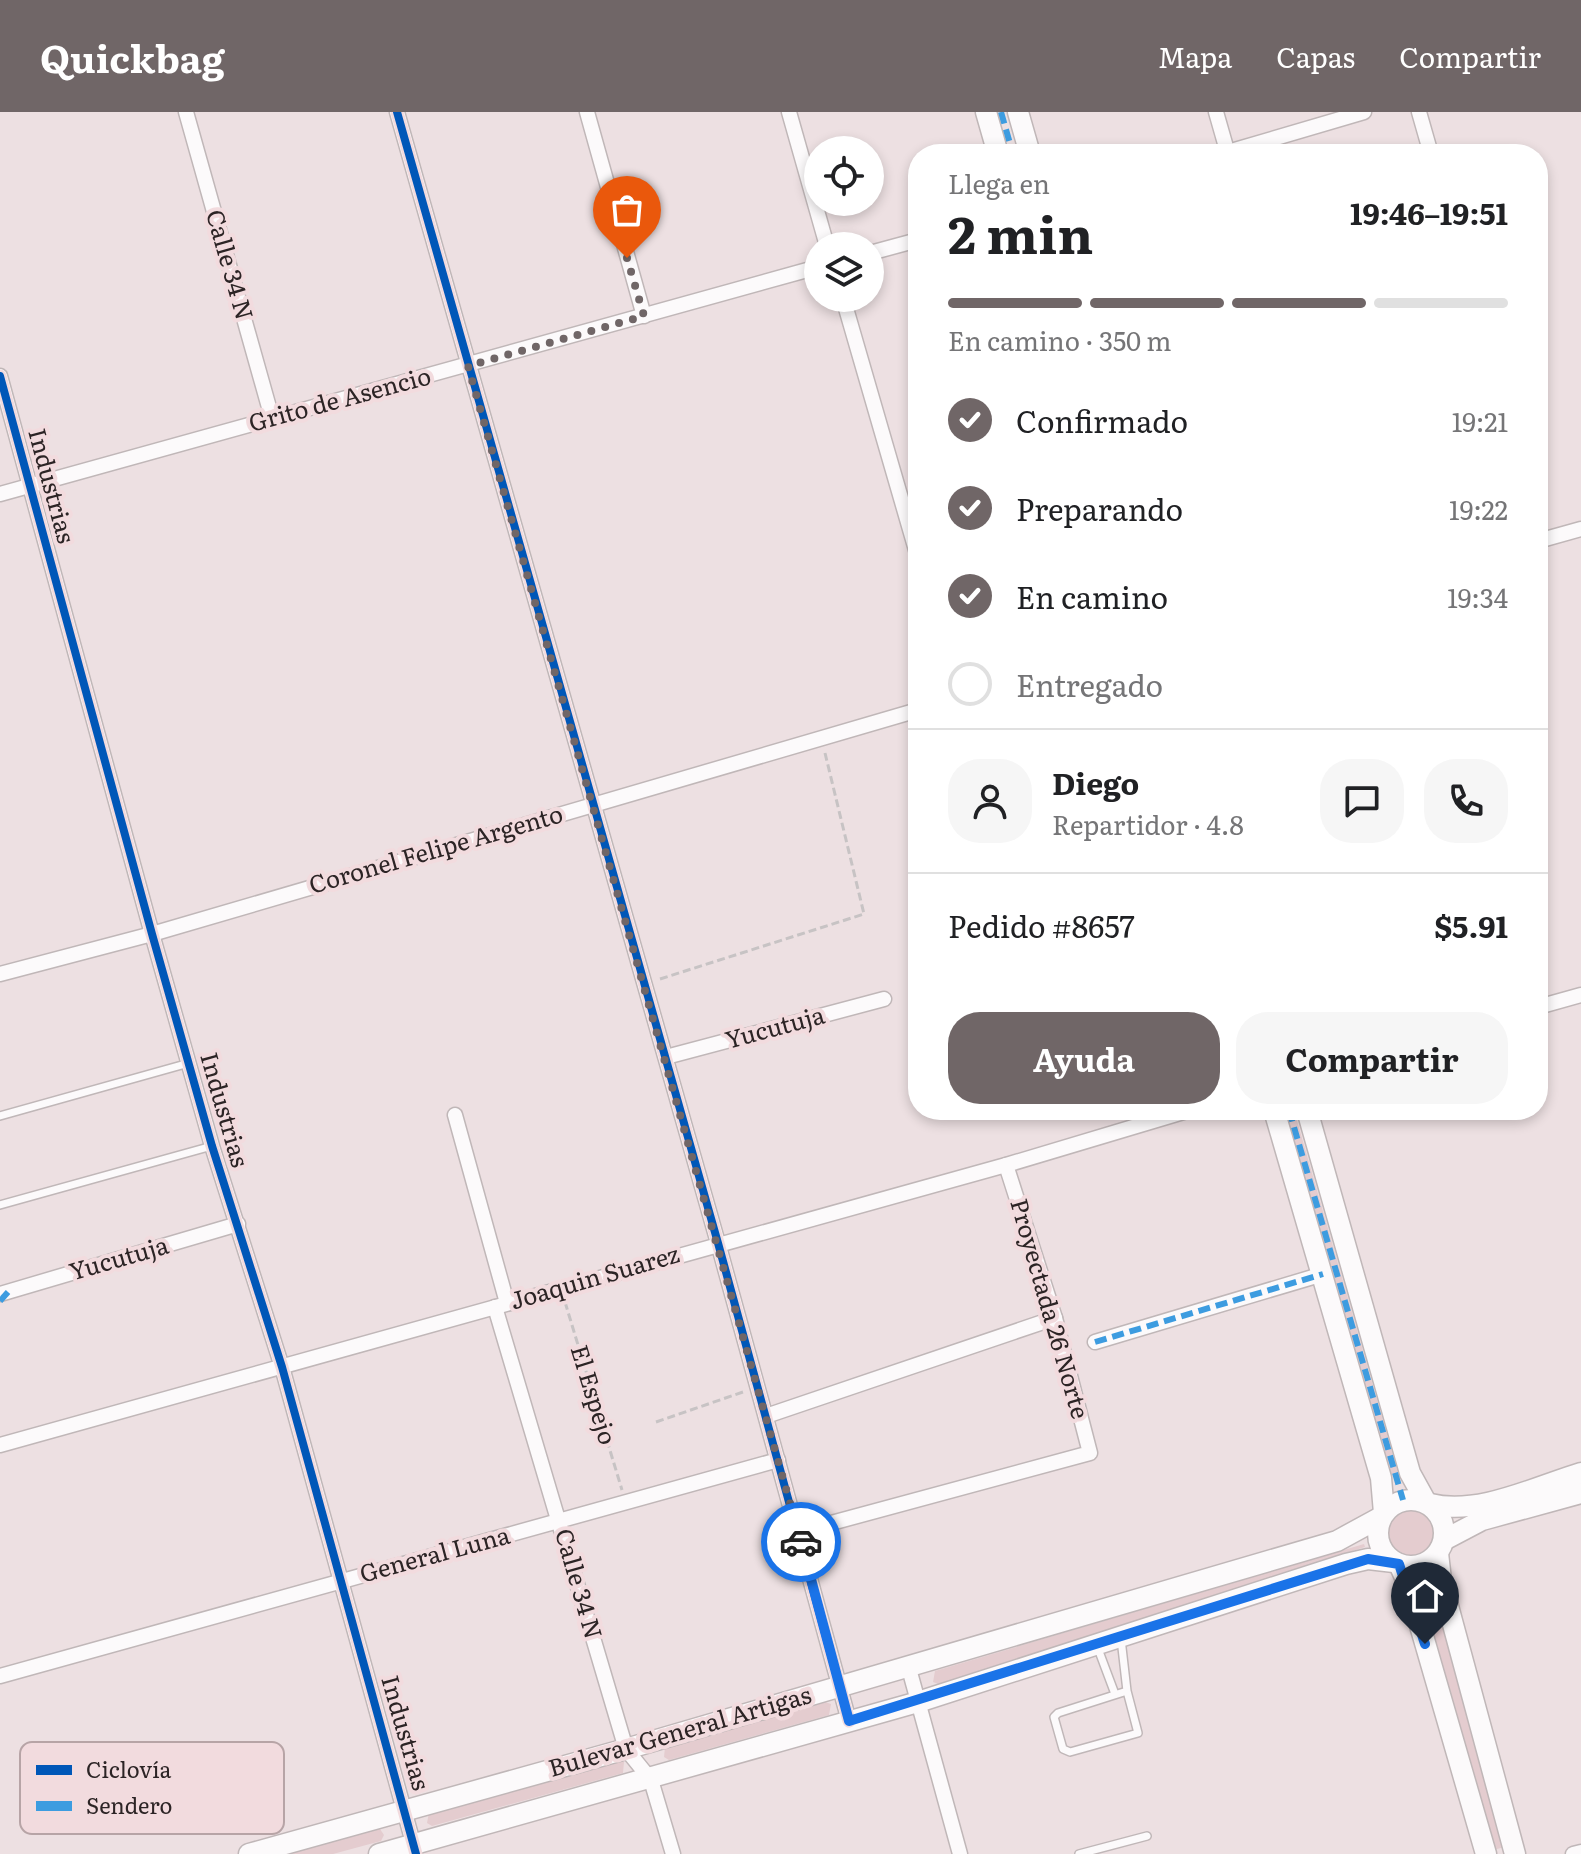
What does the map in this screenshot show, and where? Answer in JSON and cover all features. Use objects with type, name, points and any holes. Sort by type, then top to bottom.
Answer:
[{"type":"street","name":"Calle 34 N","points":[[186,112],[272,418]]},
{"type":"street","points":[[397,112],[666,1057],[849,1721]]},
{"type":"street","points":[[587,112],[644,316]]},
{"type":"street","points":[[789,112],[823,232]]},
{"type":"street","points":[[986,112],[995,144]]},
{"type":"street","points":[[1018,112],[1027,144]]},
{"type":"street","points":[[1216,112],[1223,144]]},
{"type":"street","points":[[1256,144],[1364,112]]},
{"type":"street","points":[[1419,112],[1428,144]]},
{"type":"street","points":[[884,249],[908,243]]},
{"type":"street","name":"Grito de Asencio","points":[[0,494],[804,271]]},
{"type":"street","points":[[847,312],[908,522]]},
{"type":"street","name":"Industrias","points":[[0,376],[152,934],[212,1146],[282,1367],[414,1849]]},
{"type":"street","points":[[1548,536],[1581,529]]},
{"type":"street","name":"Coronel Felipe Argento","points":[[0,974],[152,934],[908,713]]},
{"type":"street","points":[[1548,1004],[1581,995]]},
{"type":"street","name":"Yucutuja","points":[[666,1057],[884,999]]},
{"type":"street","name":"Calle 34 N","points":[[455,1115],[501,1305],[559,1521],[626,1749],[651,1780],[673,1854]]},
{"type":"street","name":"Joaquin Suarez","points":[[0,1445],[1006,1165],[1157,1120]]},
{"type":"street","points":[[1277,1120],[1381,1478],[1382,1515],[1378,1527],[1381,1547],[1396,1563],[1408,1584],[1486,1854]]},
{"type":"street","points":[[1310,1120],[1410,1473],[1428,1503],[1441,1516],[1441,1580],[1515,1854]]},
{"type":"street","name":"Proyectada 26 Norte","points":[[798,1532],[1090,1453],[1055,1318],[1006,1165]]},
{"type":"street","name":"Yucutuja","points":[[0,1294],[238,1224]]},
{"type":"street","points":[[1095,1342],[1323,1274]]},
{"type":"street","points":[[766,1416],[1055,1318]]},
{"type":"street","name":"General Luna","points":[[0,1676],[778,1460]]},
{"type":"street","points":[[1382,1515],[1403,1500],[1459,1508],[1581,1473]]},
{"type":"street","points":[[1396,1563],[1424,1564],[1441,1547],[1482,1520],[1581,1493]]},
{"type":"street","name":"Bulevar General Artigas","points":[[249,1854],[626,1749],[1337,1541],[1382,1515]]},
{"type":"street","name":"Bulevar General Artigas","points":[[379,1854],[414,1849],[918,1702],[1346,1564],[1368,1559],[1396,1563]]},
{"type":"street","points":[[908,1665],[960,1854]]},
{"type":"street","points":[[1573,1854],[1581,1852]]},
{"type":"lane","points":[[0,1116],[189,1063]]},
{"type":"lane","points":[[0,1205],[212,1146]]},
{"type":"lane","points":[[1121,1636],[1127,1691],[1137,1734],[1070,1752],[1063,1749],[1054,1717],[1058,1713],[1127,1691]]},
{"type":"lane","points":[[1096,1644],[1115,1694]]},
{"type":"lane","points":[[1079,1854],[1147,1836]]},
{"type":"path","points":[[644,983],[864,914],[821,736]]},
{"type":"path","points":[[656,1422],[758,1387]]},
{"type":"shaded area","points":[[1286,1120],[1297,1120],[1398,1473],[1388,1476]]},
{"type":"shaded area","points":[[1411,1509],[1428,1516],[1435,1533],[1428,1550],[1411,1557],[1394,1550],[1387,1533],[1394,1516]]},
{"type":"shaded area","points":[[1364,1544],[1365,1547],[938,1684],[933,1682],[935,1671]]},
{"type":"shaded area","points":[[1424,1578],[1432,1582],[1505,1847],[1493,1850],[1418,1584]]},
{"type":"shaded area","points":[[825,1702],[831,1704],[829,1715],[669,1760],[664,1757],[665,1747]]},
{"type":"shaded area","points":[[620,1759],[624,1762],[623,1773],[432,1826],[427,1823],[429,1812]]},
{"type":"shaded area","points":[[378,1826],[384,1835],[381,1841],[333,1854],[279,1854]]},
{"type":"marked path","points":[[1001,112],[1010,144]]},
{"type":"marked path","points":[[1292,1120],[1403,1500]]},
{"type":"marked path","points":[[1095,1342],[1323,1274]]},
{"type":"marked path","points":[[0,1301],[9,1291]]},
{"type":"cycle path","points":[[397,112],[718,1243],[849,1721]]},
{"type":"cycle path","points":[[0,376],[152,934],[212,1146],[282,1367],[416,1854]]},
{"type":"way so far","points":[[627,258],[644,316],[468,366],[801,1542]]},
{"type":"route","points":[[801,1542],[849,1721],[918,1702],[1368,1559],[1399,1564],[1425,1644]]}]
